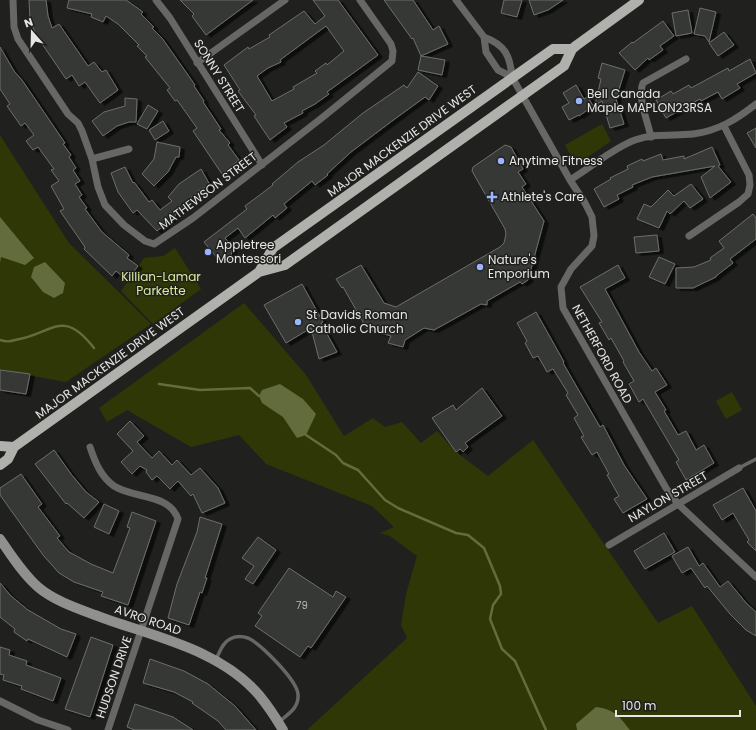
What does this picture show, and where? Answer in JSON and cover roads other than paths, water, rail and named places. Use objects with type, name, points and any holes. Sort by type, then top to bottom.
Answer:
[{"type":"main road","name":"MAJOR MACKENZIE DRIVE WEST","points":[[0,464],[8,459],[14,447],[259,272],[285,265],[564,66],[572,49],[639,0]]},
{"type":"main road","name":"MAJOR MACKENZIE DRIVE WEST","points":[[259,272],[273,248],[512,77],[553,49],[572,49]]},
{"type":"main road","points":[[0,446],[14,447]]},
{"type":"street","name":"MATHEWSON STREET","points":[[13,0],[14,27],[18,40],[68,114],[78,123],[92,159],[98,187],[105,205],[124,225],[145,242],[154,244],[193,218],[262,165],[392,61],[393,51],[391,44],[360,0]]},
{"type":"street","name":"SONNY STREET","points":[[156,0],[170,18],[262,165]]},
{"type":"street","points":[[197,63],[285,0]]},
{"type":"street","points":[[456,0],[484,37],[486,52],[498,70],[512,77]]},
{"type":"street","points":[[484,37],[499,43],[511,62],[512,77]]},
{"type":"street","points":[[651,137],[640,97],[641,88],[644,83],[686,59]]},
{"type":"street","name":"NETHERFORD ROAD","points":[[512,77],[570,180],[585,202],[592,217],[594,240],[592,246],[571,269],[561,287],[563,308],[643,449],[678,504],[756,577]]},
{"type":"street","points":[[570,180],[620,147],[637,139],[692,134],[724,126],[756,104]]},
{"type":"street","points":[[690,236],[739,202],[748,194],[750,175],[724,126]]},
{"type":"street","points":[[92,159],[129,149]]},
{"type":"street","name":"HUDSON DRIVE","points":[[90,447],[100,470],[114,486],[169,505],[178,519],[108,730]]},
{"type":"street","name":"NAYLON STREET","points":[[609,545],[739,468]]},
{"type":"street","name":"AVRO ROAD","points":[[0,539],[38,587],[78,608],[186,647],[215,661],[247,683],[259,695],[281,726]]},
{"type":"street","points":[[0,701],[38,720],[68,730]]},
{"type":"lane","points":[[739,468],[756,459]]},
{"type":"lane","points":[[215,661],[224,643],[236,637],[249,638],[266,653],[294,682],[298,695],[294,709],[281,726]]},
{"type":"waterway","points":[[0,340],[11,341],[28,337],[57,326],[65,326],[74,329],[94,348]]},
{"type":"waterway","points":[[159,384],[200,390],[250,388],[259,396]]},
{"type":"waterway","points":[[306,435],[336,455],[343,463],[358,470],[385,500],[398,508],[456,533],[468,535],[484,548],[500,586],[501,594],[493,605],[490,619],[502,649],[515,661],[546,730]]},
{"type":"place","name":"Bell Canada Maple MAPLON23RSA","points":[[579,101]]},
{"type":"place","name":"Anytime Fitness","points":[[501,161]]},
{"type":"place","name":"Athlete's Care","points":[[492,197]]},
{"type":"place","name":"Appletree Montessori","points":[[208,252]]},
{"type":"place","name":"Nature's Emporium","points":[[480,267]]},
{"type":"place","name":"St Davids Roman Catholic Church","points":[[298,322]]},
{"type":"park label","name":"Killian-Lamar Parkette","points":[[161,284]]}]
